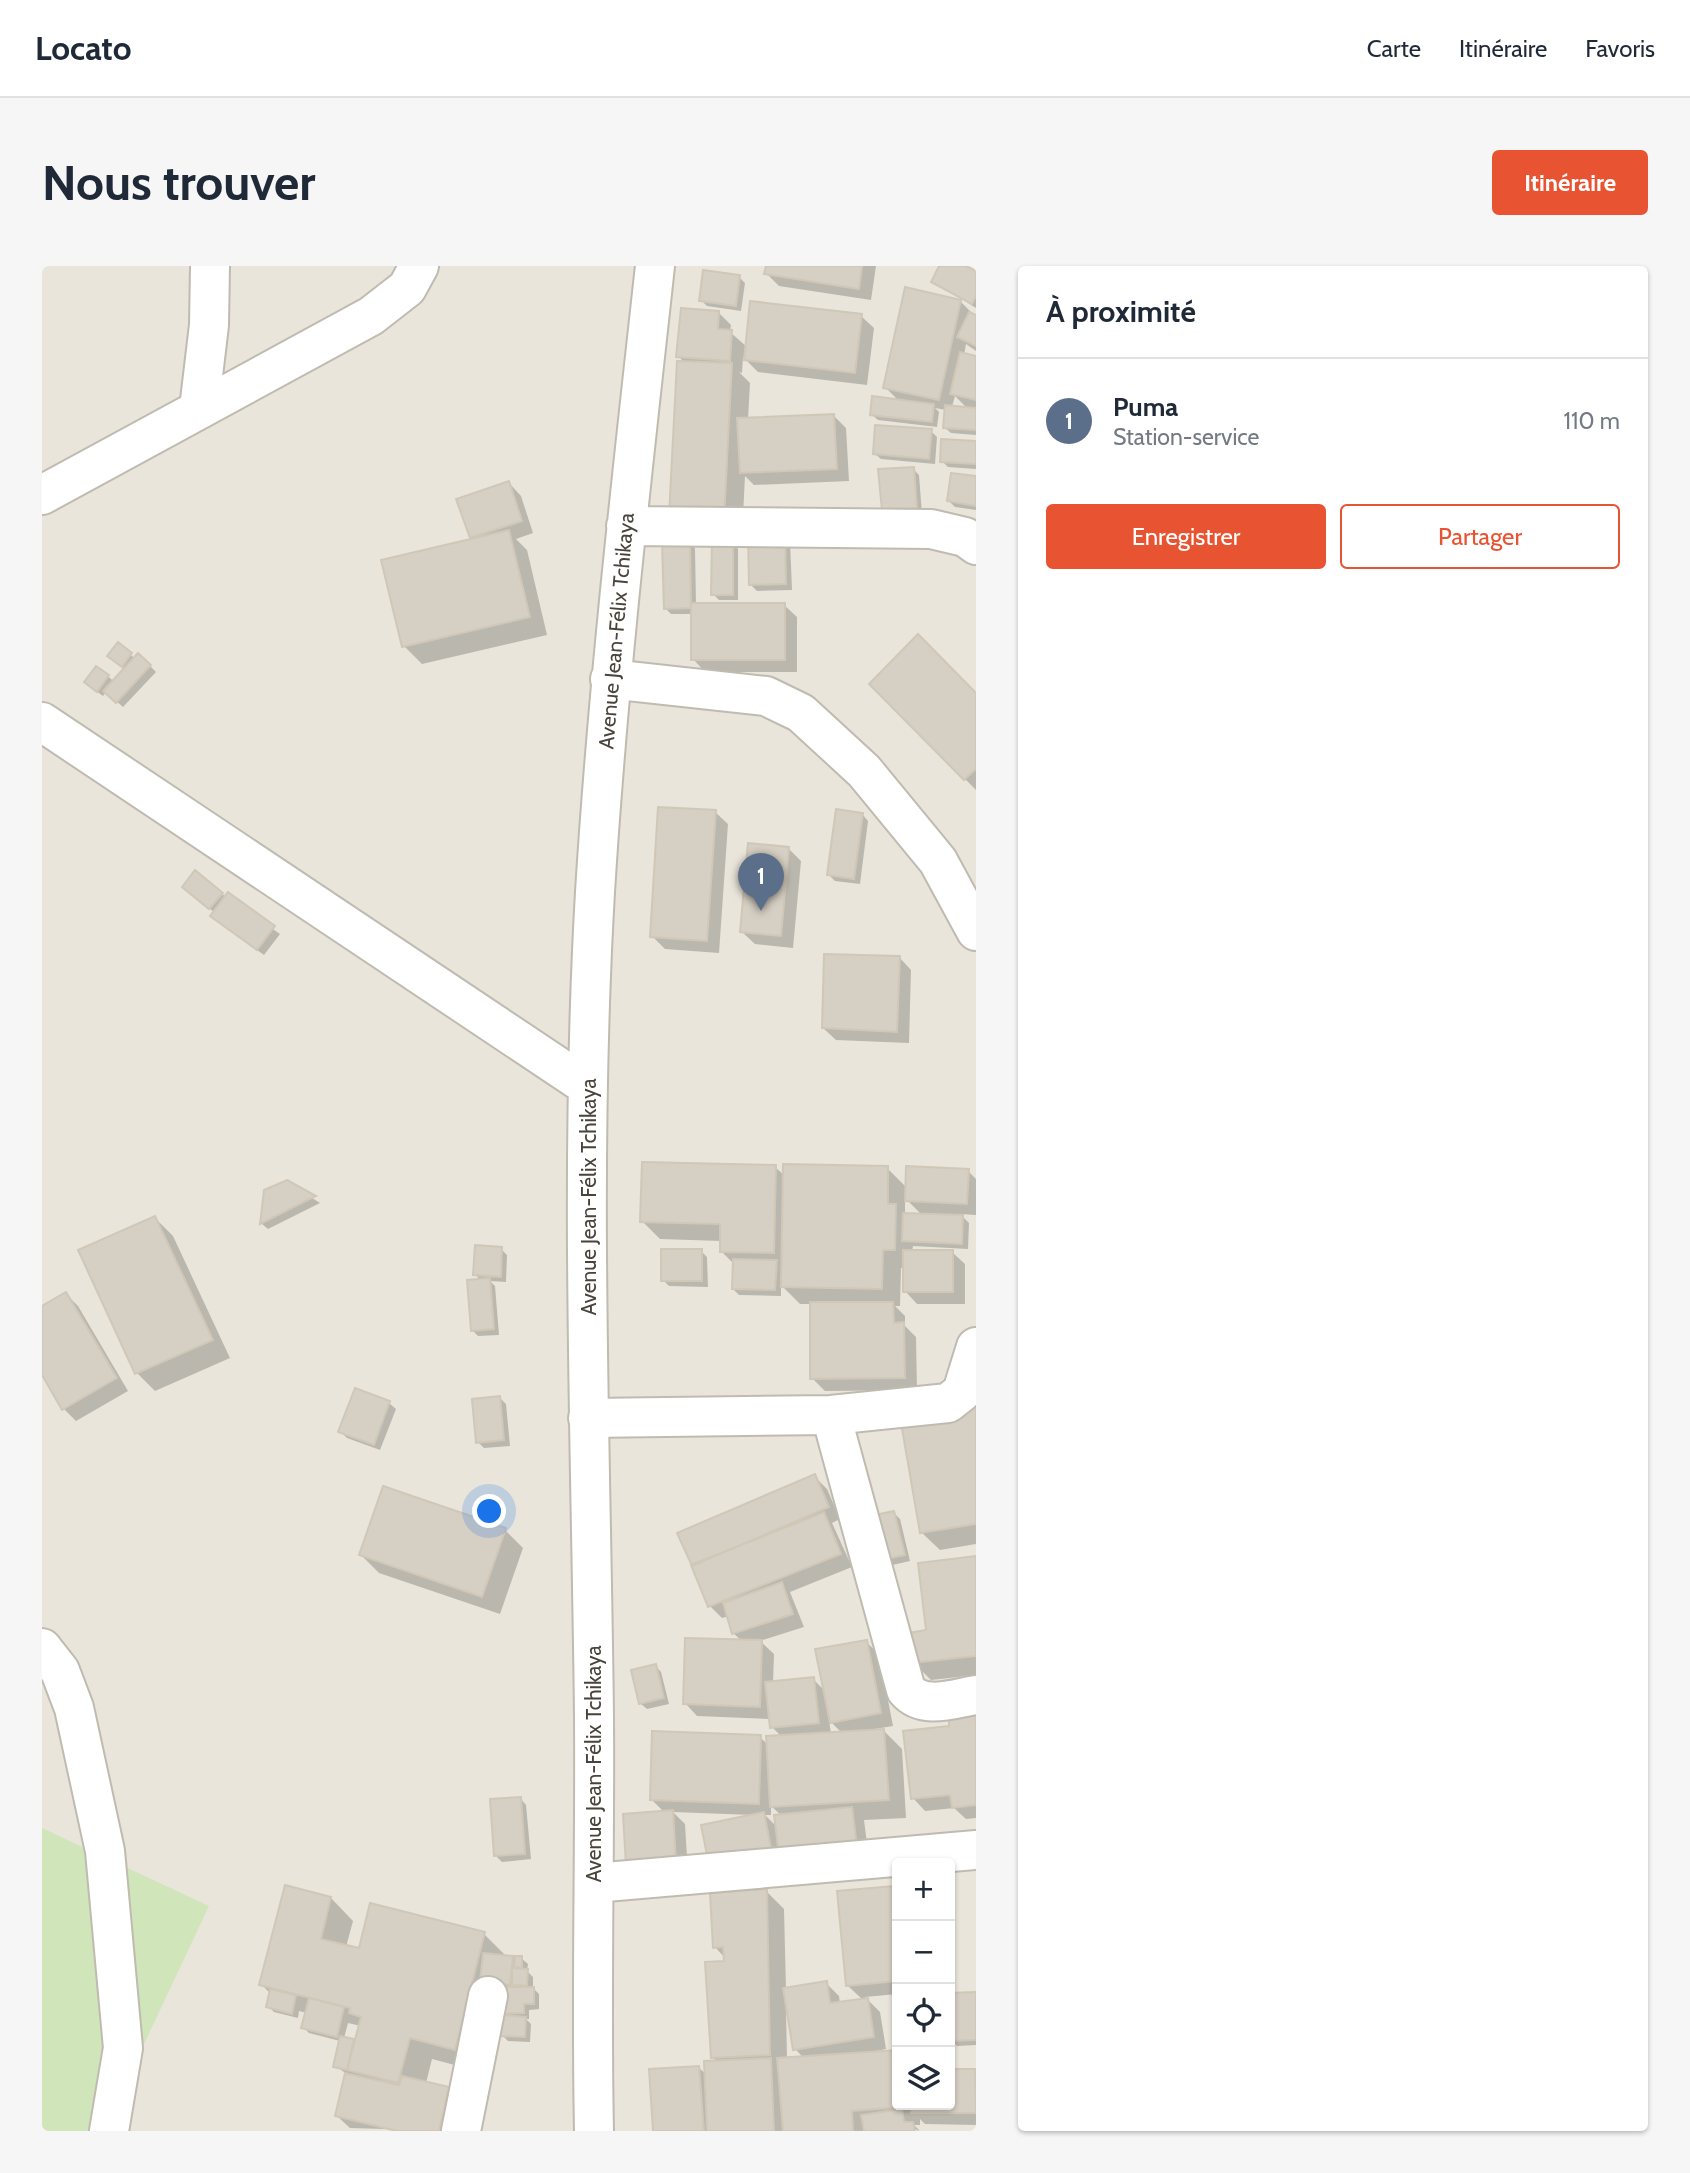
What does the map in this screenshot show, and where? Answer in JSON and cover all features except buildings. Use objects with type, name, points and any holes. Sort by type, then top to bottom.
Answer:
[{"type":"street","points":[[199,409],[209,325],[210,266]]},
{"type":"street","points":[[42,495],[371,316],[407,288],[419,266]]},
{"type":"street","name":"Avenue Jean-Félix Tchikaya","points":[[594,2131],[587,1086],[595,895],[610,679],[655,266]]},
{"type":"street","points":[[626,526],[931,529],[965,537],[976,545]]},
{"type":"street","points":[[610,679],[766,696],[802,713],[864,771],[938,860],[976,932]]},
{"type":"street","points":[[42,722],[587,1086]]},
{"type":"street","points":[[588,1418],[831,1415],[948,1403],[962,1392],[976,1347]]},
{"type":"street","points":[[831,1415],[906,1690],[915,1700],[926,1703],[976,1696]]},
{"type":"street","points":[[42,1648],[60,1671],[74,1708],[105,1851],[123,2048],[109,2131]]},
{"type":"street","points":[[594,1883],[976,1850]]},
{"type":"street","points":[[461,2131],[488,1996]]},
{"type":"shaded area","points":[[42,266],[976,266],[976,2131],[42,2131]]},
{"type":"green space","points":[[42,1828],[209,1906],[103,2131],[42,2131]]},
{"type":"place","name":"Puma","points":[[761,911]]}]
